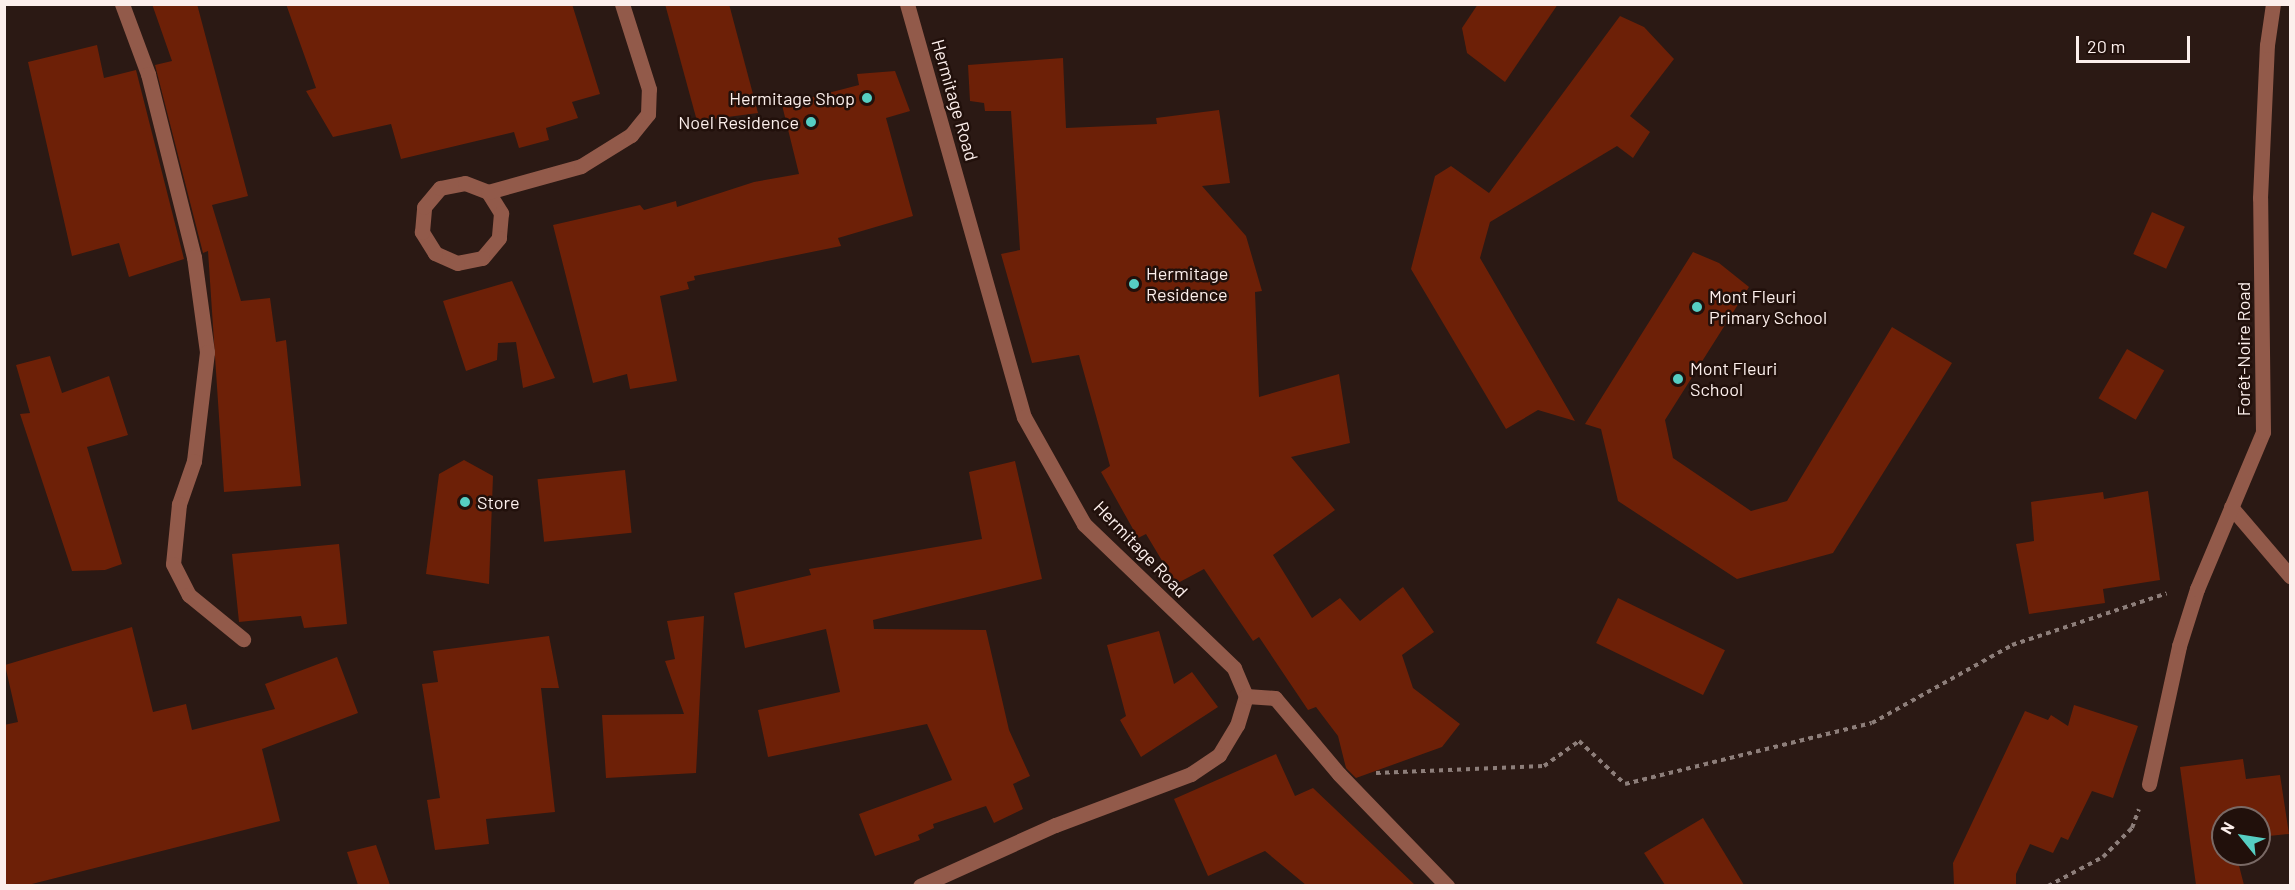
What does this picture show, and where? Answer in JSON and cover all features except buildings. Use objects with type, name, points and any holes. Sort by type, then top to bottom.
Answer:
[{"type":"street","points":[[122,4],[148,74],[194,256],[207,352],[194,461],[179,504],[173,564],[189,595],[243,639]]},
{"type":"street","points":[[488,192],[501,213],[499,238],[482,258],[457,263],[435,253],[422,232],[424,207],[440,188],[465,183],[488,192],[581,166],[632,135],[648,114],[649,89],[622,4]]},
{"type":"street","name":"Hermitage Road","points":[[907,4],[1024,417],[1084,524],[1234,668],[1246,696]]},
{"type":"street","name":"Forêt-Noire Road","points":[[2150,784],[2179,646],[2197,589],[2263,432],[2260,198],[2267,45],[2273,4]]},
{"type":"street","points":[[2231,507],[2286,575],[2290,576]]},
{"type":"street","points":[[920,885],[1055,825],[1191,774],[1219,755],[1237,725],[1246,696],[1275,698],[1339,774],[1447,885]]},
{"type":"path","points":[[1339,774],[1544,766],[1579,741],[1625,784],[1872,723],[2012,645],[2164,593],[2197,589]]},
{"type":"path","points":[[2048,885],[2103,857],[2132,828],[2150,784]]},
{"type":"place","name":"Hermitage Shop","points":[[867,98]]},
{"type":"place","name":"Noel Residence","points":[[811,122]]},
{"type":"place","name":"Hermitage Residence","points":[[1134,284]]},
{"type":"place","name":"Mont Fleuri Primary School","points":[[1697,307]]},
{"type":"place","name":"Mont Fleuri School","points":[[1678,379]]},
{"type":"place","name":"Store","points":[[465,502]]}]
